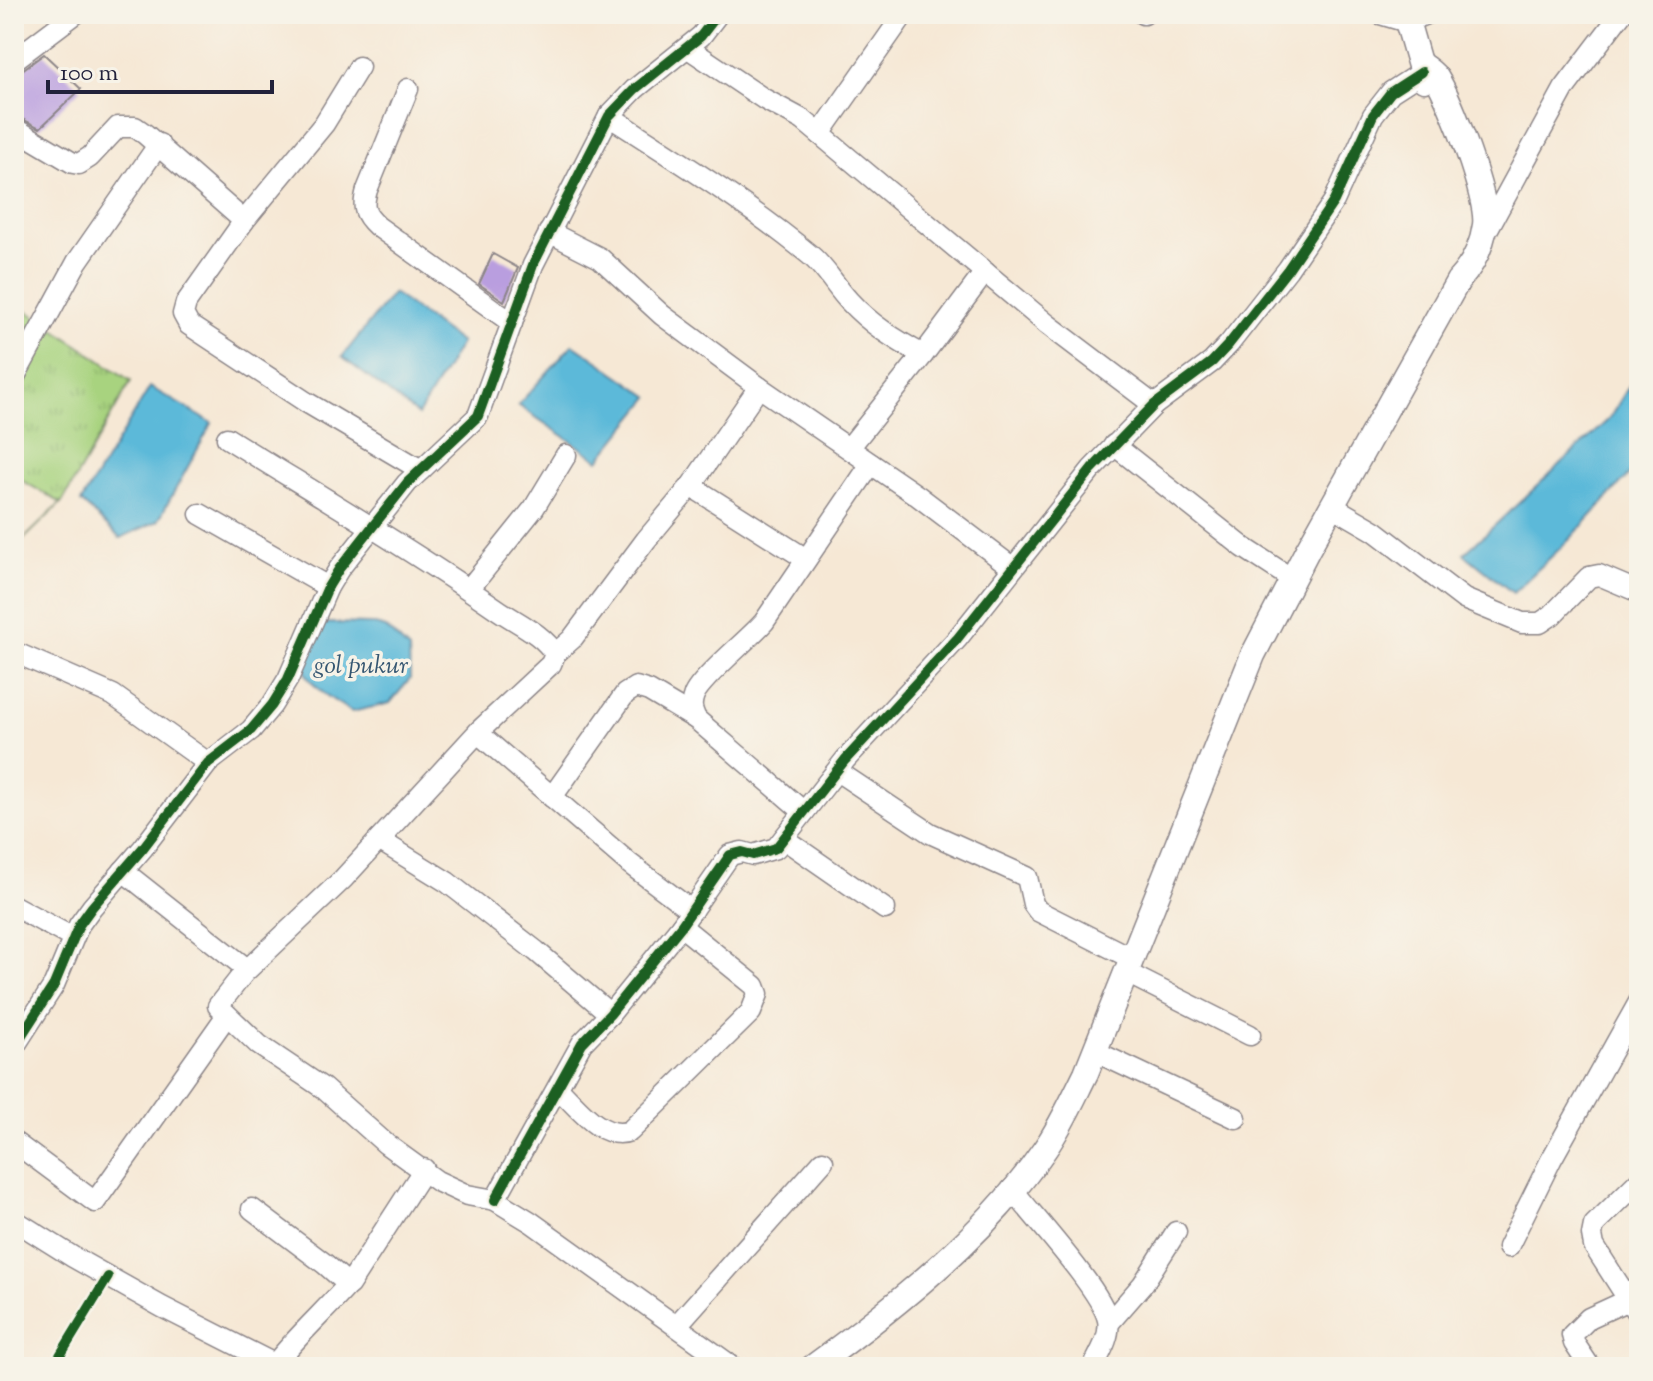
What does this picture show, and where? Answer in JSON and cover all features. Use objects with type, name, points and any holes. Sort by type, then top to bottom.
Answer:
[{"type":"main road","points":[[1413,17],[1422,68],[1467,187],[1470,212],[1458,281]]},
{"type":"main road","points":[[820,1365],[950,1257],[1044,1150],[1065,1116],[1253,655],[1458,281],[1471,267],[1483,237],[1485,206],[1478,179],[1444,92],[1434,74],[1422,68]]},
{"type":"street","points":[[14,60],[75,14]]},
{"type":"street","points":[[14,1047],[54,985],[73,938],[92,907],[208,763],[251,730],[272,705],[288,679],[328,587],[339,569],[394,497],[478,416],[533,265],[609,116],[635,89],[688,48],[718,14]]},
{"type":"street","points":[[820,134],[904,14]]},
{"type":"street","points":[[1380,14],[1413,17]]},
{"type":"street","points":[[1483,237],[1556,102],[1580,65],[1621,14]]},
{"type":"street","points":[[688,48],[764,99],[803,120],[1047,324],[1154,405]]},
{"type":"street","points":[[359,67],[324,124],[244,221],[186,303],[183,314],[189,325],[306,402],[421,470]]},
{"type":"street","points":[[495,1200],[582,1043],[610,1014],[686,918],[730,855],[742,852],[753,855],[776,848],[837,771],[931,670],[1114,445],[1154,405],[1212,362],[1243,327],[1288,269],[1334,201],[1373,115],[1391,92],[1422,68]]},
{"type":"street","points":[[408,89],[367,190],[363,203],[365,213],[377,226],[512,323]]},
{"type":"street","points":[[609,116],[726,191],[777,228],[823,267],[864,317],[895,340],[923,355]]},
{"type":"street","points":[[14,128],[73,163],[85,161],[118,127],[135,127],[159,144],[244,221]]},
{"type":"street","points":[[14,378],[77,262],[159,144]]},
{"type":"street","points":[[549,232],[600,258],[652,307],[759,387],[930,504],[1013,568]]},
{"type":"street","points":[[849,448],[985,272]]},
{"type":"street","points":[[733,1367],[562,1242],[495,1200],[450,1189],[386,1144],[323,1088],[259,1045],[218,1006],[247,970],[379,840],[478,733],[551,664],[555,654],[572,639],[691,486],[759,387]]},
{"type":"street","points":[[227,438],[469,589],[549,644],[555,654]]},
{"type":"street","points":[[1114,445],[1243,547],[1292,579]]},
{"type":"street","points":[[469,589],[534,508],[566,455]]},
{"type":"street","points":[[696,719],[692,708],[699,686],[751,638],[871,464]]},
{"type":"street","points":[[691,486],[806,559]]},
{"type":"street","points":[[1332,506],[1375,531],[1464,599],[1522,623],[1540,623],[1552,615],[1589,577],[1599,575],[1639,592]]},
{"type":"street","points":[[200,514],[328,587]]},
{"type":"street","points":[[14,652],[113,695],[155,722],[208,763]]},
{"type":"street","points":[[552,797],[625,694],[636,687],[649,691],[696,719],[804,812]]},
{"type":"street","points":[[478,733],[630,864],[755,986],[758,994],[751,1012],[630,1131],[621,1135],[600,1128],[558,1088]]},
{"type":"street","points":[[837,771],[930,833],[1027,877],[1033,904],[1038,911],[1250,1035]]},
{"type":"street","points":[[784,839],[885,909]]},
{"type":"street","points":[[379,840],[459,891],[610,1014]]},
{"type":"street","points":[[123,871],[247,970]]},
{"type":"street","points":[[14,906],[73,938]]},
{"type":"street","points":[[1508,1247],[1538,1185],[1639,1002]]},
{"type":"street","points":[[14,1142],[95,1202],[227,1015]]},
{"type":"street","points":[[1094,1051],[1236,1118]]},
{"type":"street","points":[[677,1325],[823,1161]]},
{"type":"street","points":[[14,1220],[162,1307],[277,1365],[300,1333],[348,1285],[424,1169]]},
{"type":"street","points":[[1590,1367],[1572,1335],[1589,1318],[1636,1303],[1594,1246],[1594,1225],[1639,1181]]},
{"type":"street","points":[[1012,1189],[1094,1292],[1109,1323]]},
{"type":"street","points":[[252,1209],[348,1285]]},
{"type":"street","points":[[1093,1367],[1104,1346],[1109,1323],[1143,1284],[1176,1232]]},
{"type":"green space","points":[[14,302],[131,381],[61,503],[14,476]]},
{"type":"water","points":[[393,293],[461,343],[418,415],[342,357]]},
{"type":"water","points":[[573,344],[650,397],[599,460],[518,405]]},
{"type":"water","points":[[1639,370],[1639,464],[1570,539],[1513,593],[1464,554],[1609,419]]},
{"type":"water","points":[[150,387],[212,423],[158,521],[120,538],[81,502]]},
{"type":"water","name":"gol pukur","points":[[315,624],[371,624],[386,628],[409,650],[410,679],[390,703],[352,712],[312,682],[306,674],[302,655]]},
{"type":"building","points":[[44,54],[81,89],[40,128],[14,115],[14,73]]},
{"type":"building","points":[[493,254],[518,268],[504,301],[479,284]]},
{"type":"cycle path","points":[[14,1047],[54,985],[79,925],[92,907],[143,848],[208,763],[251,730],[272,705],[288,679],[328,587],[339,569],[407,483],[478,416],[533,265],[609,116],[635,89],[701,36],[718,14]]},
{"type":"cycle path","points":[[495,1200],[582,1043],[610,1014],[681,926],[730,855],[742,852],[753,855],[776,848],[845,760],[957,639],[1092,469],[1154,405],[1212,362],[1229,344],[1288,269],[1334,201],[1373,115],[1391,92],[1422,72]]},
{"type":"cycle path","points":[[53,1367],[108,1277]]}]
